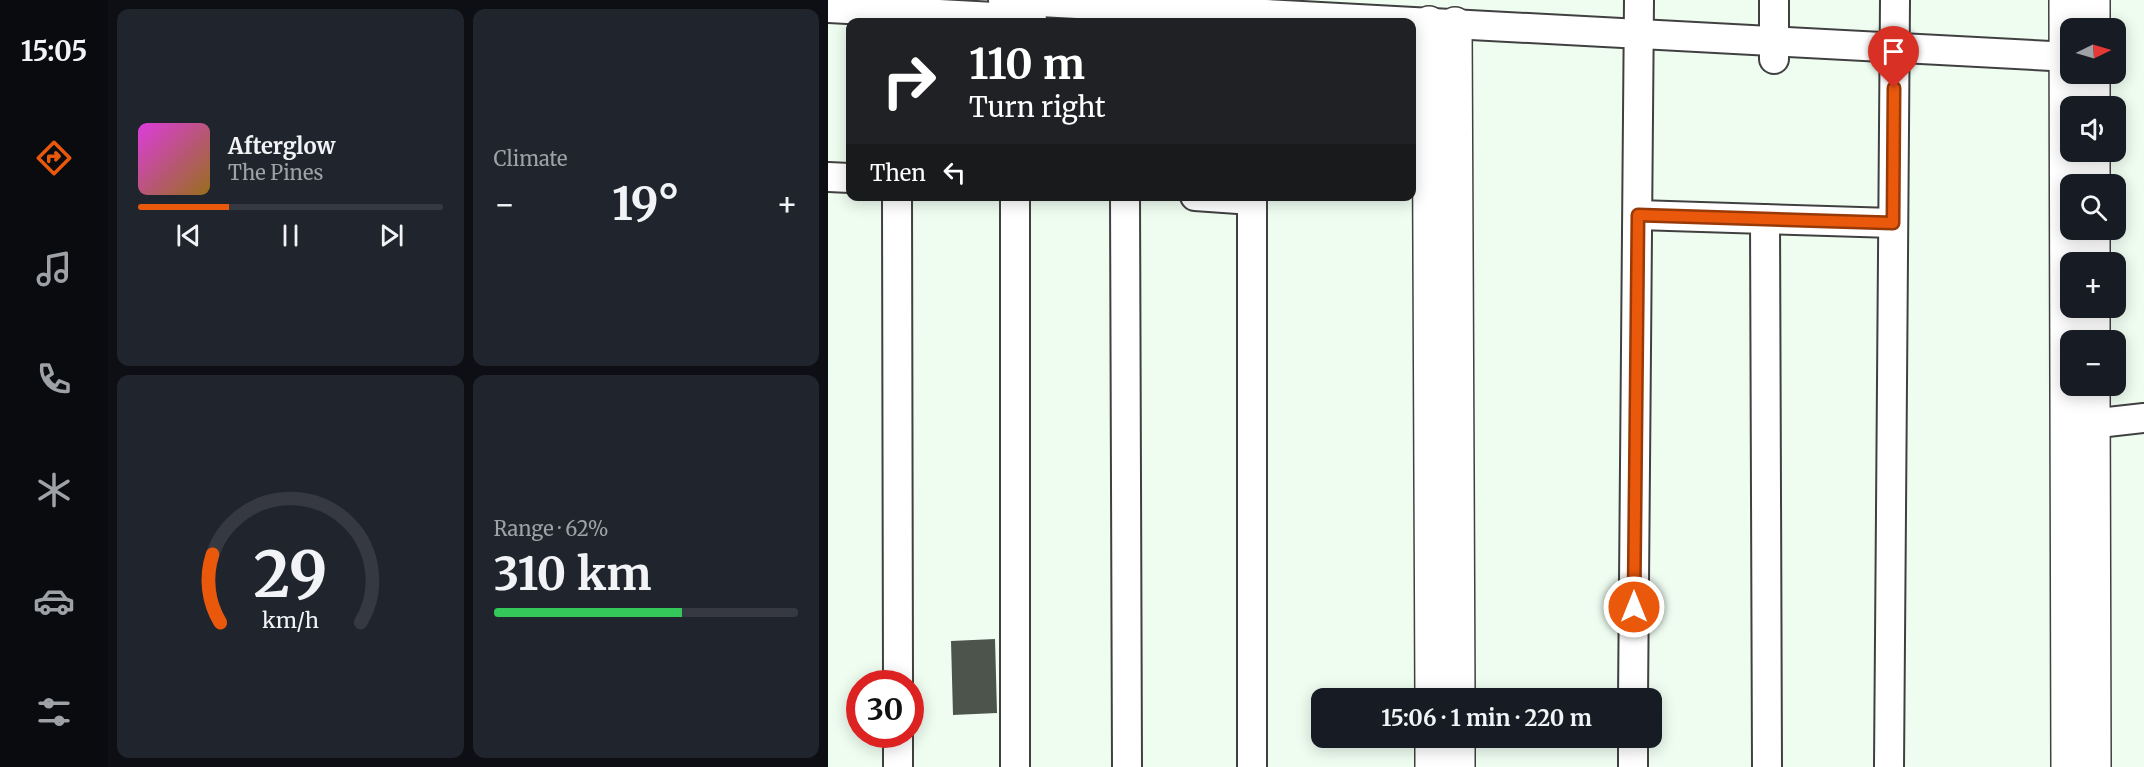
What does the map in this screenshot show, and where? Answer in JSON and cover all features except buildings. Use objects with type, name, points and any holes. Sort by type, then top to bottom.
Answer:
[{"type":"street","points":[[1003,0],[1051,8],[1080,18]]},
{"type":"street","points":[[1633,688],[1639,0]]},
{"type":"street","points":[[1774,0],[1774,50]]},
{"type":"street","points":[[1889,767],[1894,0]]},
{"type":"street","points":[[2066,0],[2069,18]]},
{"type":"street","points":[[2093,0],[2093,18]]},
{"type":"street","points":[[828,8],[1051,8],[1253,18]]},
{"type":"street","points":[[1416,32],[1894,57],[2060,72]]},
{"type":"street","points":[[1432,688],[1436,34]]},
{"type":"street","points":[[1436,34],[1458,688]]},
{"type":"street","points":[[2068,767],[2080,425],[2080,84]]},
{"type":"street","points":[[828,177],[846,178]]},
{"type":"street","points":[[897,201],[898,670]]},
{"type":"street","points":[[1015,201],[1015,767]]},
{"type":"street","points":[[1125,201],[1127,767]]},
{"type":"street","points":[[1252,201],[1252,767]]},
{"type":"street","points":[[1638,215],[1893,223]]},
{"type":"street","points":[[1765,219],[1767,767]]},
{"type":"street","points":[[2090,396],[2080,425],[2094,767]]},
{"type":"street","points":[[2080,425],[2144,418]]},
{"type":"street","points":[[898,748],[898,767]]},
{"type":"street","points":[[1432,748],[1432,767]]},
{"type":"street","points":[[1458,748],[1458,767]]},
{"type":"street","points":[[1632,767],[1633,748]]},
{"type":"route","points":[[1634,607],[1638,215],[1893,223],[1894,88]]}]
